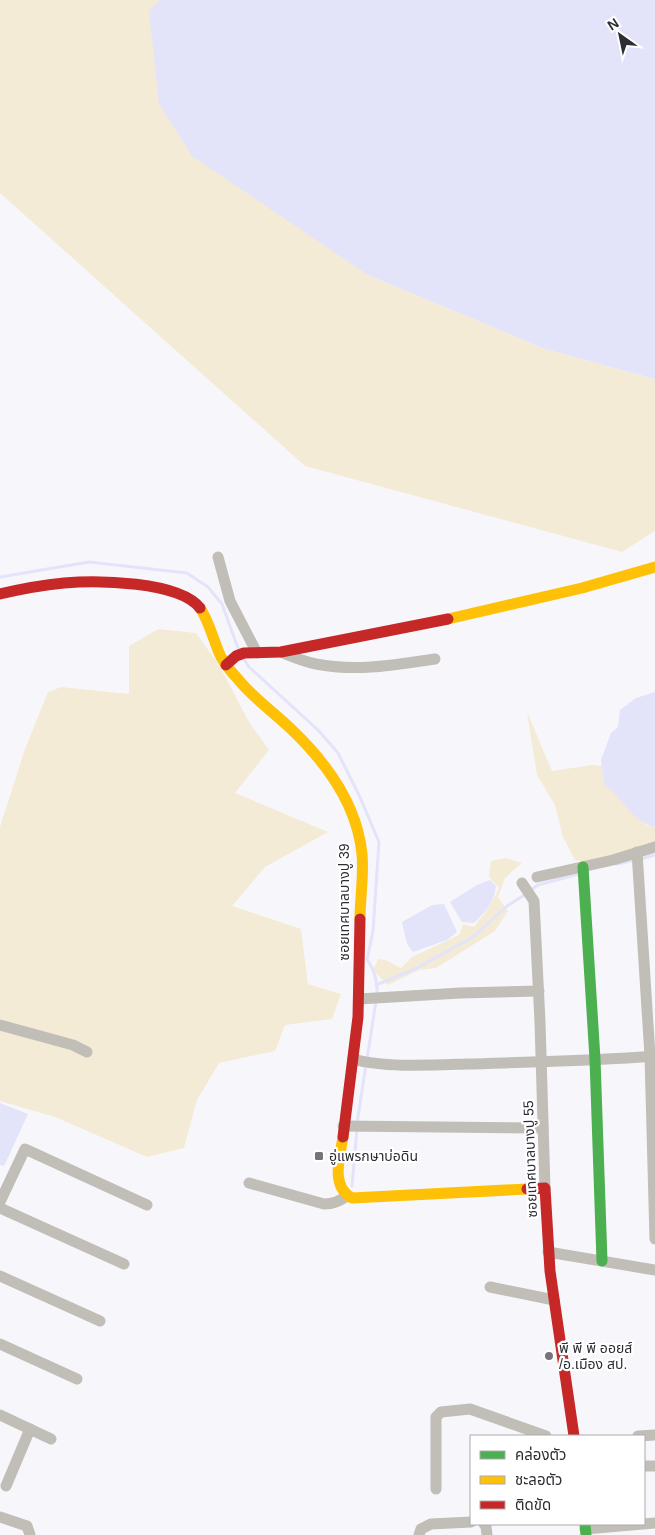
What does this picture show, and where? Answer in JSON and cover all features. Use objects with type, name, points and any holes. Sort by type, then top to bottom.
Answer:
[{"type":"street","points":[[218,558],[230,601],[256,653]]},
{"type":"street","points":[[226,665],[240,655],[281,652],[472,614],[582,588],[655,567]]},
{"type":"street","name":"ซอยเทศบาลบางปู 39","points":[[0,594],[63,583],[82,582],[150,587],[190,598],[198,605],[226,665],[243,686],[312,748],[340,787],[353,815],[360,838],[362,854],[358,960],[365,998],[362,1061],[352,1126],[338,1179],[340,1187],[347,1196]]},
{"type":"street","points":[[281,652],[314,664],[352,668],[383,667],[435,659]]},
{"type":"street","points":[[537,877],[583,872],[638,856],[655,847]]},
{"type":"street","points":[[638,856],[653,1056],[655,1239]]},
{"type":"street","points":[[583,872],[595,1059],[602,1261]]},
{"type":"street","name":"ซอยเทศบาลบางปู 55","points":[[526,889],[534,901],[542,1062],[548,1252],[574,1435]]},
{"type":"street","points":[[365,998],[539,991]]},
{"type":"street","points":[[0,1025],[73,1045],[87,1052]]},
{"type":"street","points":[[362,1061],[443,1064],[542,1062],[653,1056]]},
{"type":"street","points":[[352,1126],[544,1128]]},
{"type":"street","points":[[0,1202],[25,1149],[147,1205]]},
{"type":"street","points":[[250,1183],[324,1204],[332,1204],[347,1196],[358,1198],[546,1188]]},
{"type":"street","points":[[0,1208],[124,1264]]},
{"type":"street","points":[[548,1252],[655,1270]]},
{"type":"street","points":[[0,1276],[100,1321]]},
{"type":"street","points":[[490,1287],[554,1300]]},
{"type":"street","points":[[0,1344],[77,1379]]},
{"type":"street","points":[[436,1488],[436,1417],[442,1412],[470,1409],[543,1435]]},
{"type":"street","points":[[0,1415],[51,1439]]},
{"type":"street","points":[[6,1486],[30,1430]]},
{"type":"street","points":[[0,1517],[27,1526],[30,1535]]},
{"type":"street","points":[[419,1535],[421,1529],[431,1524],[470,1522]]},
{"type":"street","points":[[585,1529],[632,1525]]},
{"type":"shaded area","points":[[0,0],[159,0],[150,11],[368,275],[545,349],[655,379],[655,531],[622,552],[305,466],[0,193]]},
{"type":"shaded area","points":[[158,629],[196,633],[219,665],[249,722],[269,750],[235,793],[328,832],[265,867],[232,906],[301,929],[308,984],[341,994],[332,1019],[285,1025],[275,1051],[219,1063],[197,1100],[184,1148],[147,1157],[55,1117],[0,1101],[0,827],[25,749],[48,692],[61,687],[129,694],[129,646]]},
{"type":"shaded area","points":[[527,712],[552,771],[592,765],[602,766],[604,785],[613,791],[646,825],[655,827],[655,845],[596,864],[575,860],[563,837],[555,805],[537,775]]},
{"type":"shaded area","points":[[506,858],[522,863],[505,878],[498,897],[508,911],[495,931],[436,968],[419,970],[388,985],[373,970],[378,959],[386,960],[401,968],[412,957],[459,935],[463,924],[474,927],[489,907],[499,888],[489,877],[491,861]]},
{"type":"water","points":[[159,0],[655,0],[655,379],[545,349],[368,275],[192,156],[159,104],[149,11]]},
{"type":"water","points":[[655,692],[655,827],[633,815],[617,796],[604,785],[601,760],[611,733],[618,727],[620,710],[636,698]]},
{"type":"water","points":[[490,880],[496,886],[489,906],[474,923],[462,922],[450,902],[477,885]]},
{"type":"water","points":[[444,904],[457,932],[447,940],[413,952],[407,944],[402,922],[432,905]]},
{"type":"water","points":[[0,1103],[28,1114],[4,1166],[0,1165]]},
{"type":"waterway","points":[[0,577],[89,562],[187,573],[208,587],[222,604],[239,651]]},
{"type":"waterway","points":[[243,658],[249,667],[318,730],[338,753],[359,795],[379,842],[373,931],[367,960],[375,976],[377,994]]},
{"type":"waterway","points":[[641,859],[655,855]]},
{"type":"waterway","points":[[617,864],[635,860]]},
{"type":"waterway","points":[[531,890],[538,885],[579,874]]},
{"type":"waterway","points":[[376,985],[417,968],[473,937],[507,906],[526,894]]},
{"type":"waterway","points":[[367,1059],[376,1001]]},
{"type":"waterway","points":[[357,1123],[366,1065]]},
{"type":"waterway","points":[[352,1186],[357,1129]]},
{"type":"traffic: fast","points":[[583,867],[595,1059],[602,1261]]},
{"type":"traffic: fast","points":[[585,1525],[586,1535]]},
{"type":"traffic: slow","points":[[448,619],[582,588],[655,567]]},
{"type":"traffic: slow","points":[[200,608],[221,657],[228,668],[249,691],[290,728],[315,754],[327,769],[346,800],[354,817],[362,854],[360,919]]},
{"type":"traffic: slow","points":[[343,1137],[338,1170],[339,1179],[345,1193],[352,1198],[527,1189]]},
{"type":"traffic: jam","points":[[0,594],[64,583],[116,582],[156,587],[174,592],[189,599],[200,608]]},
{"type":"traffic: jam","points":[[226,665],[236,656],[244,653],[281,652],[448,619]]},
{"type":"traffic: jam","points":[[343,1137],[358,1017],[360,919]]},
{"type":"traffic: jam","points":[[527,1189],[545,1188],[550,1271],[574,1435]]},
{"type":"place","name":"อู่แพรกษาบ่อดิน","points":[[319,1156]]},
{"type":"place","name":"พี พี พี ออยส์ /อ.เมือง สป.","points":[[549,1356]]}]
